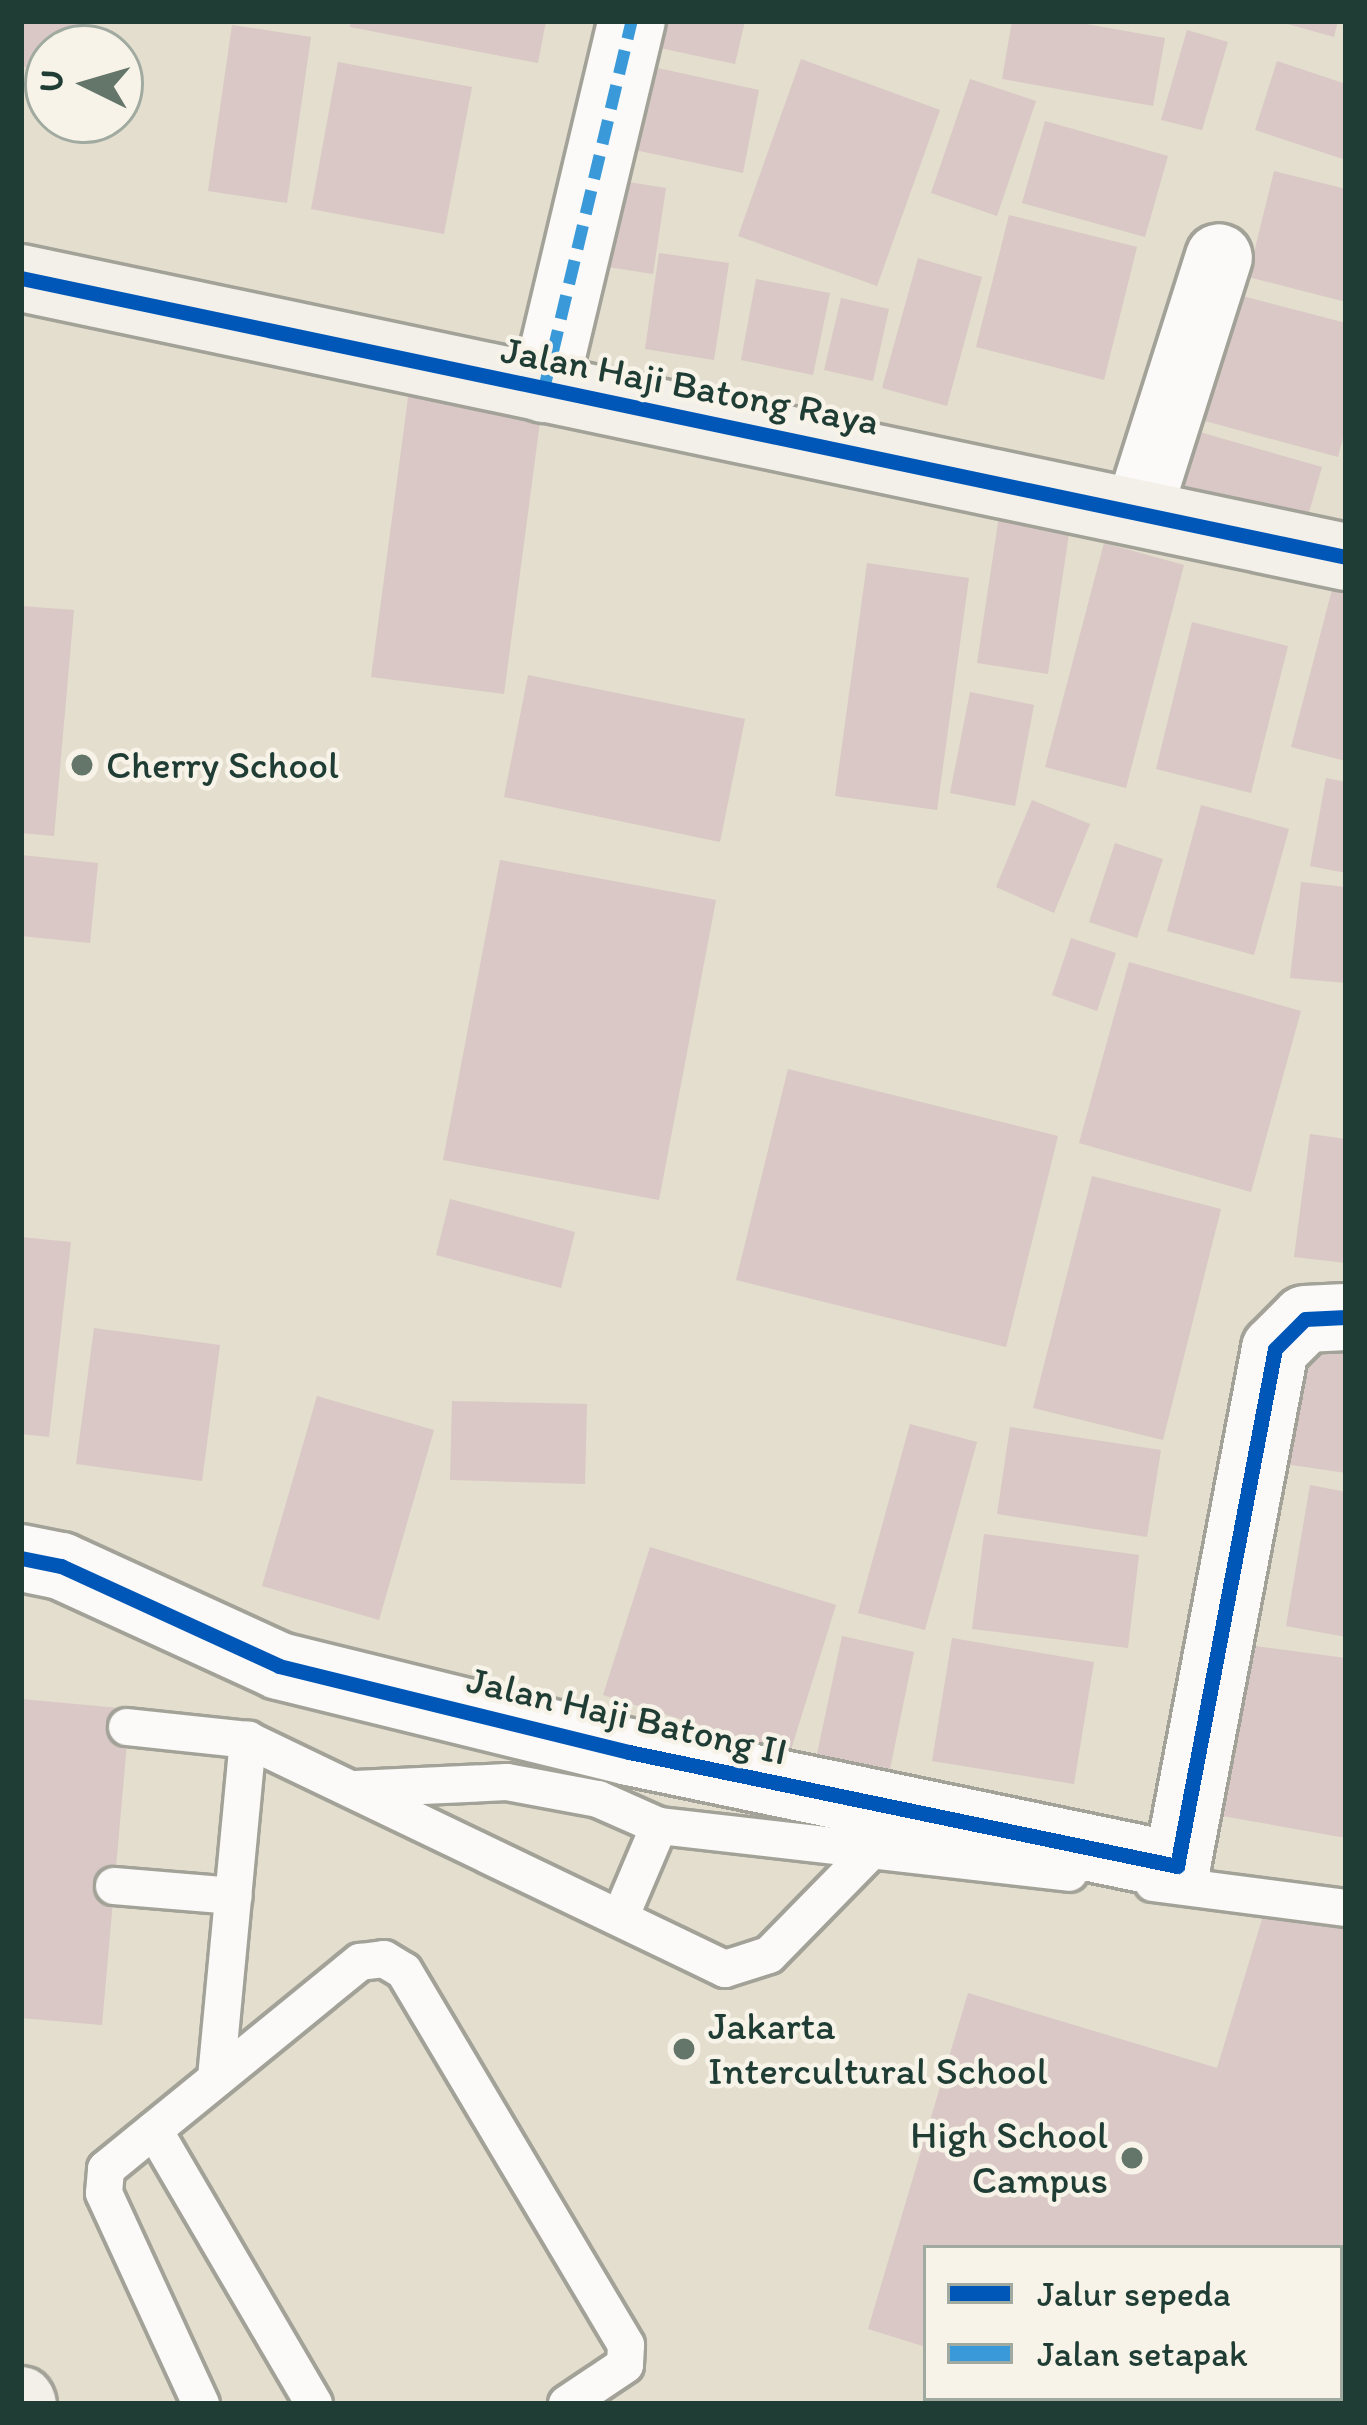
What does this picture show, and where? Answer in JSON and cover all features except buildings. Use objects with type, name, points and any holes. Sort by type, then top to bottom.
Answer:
[{"type":"street","points":[[544,389],[632,21]]},
{"type":"street","points":[[1139,509],[1219,257]]},
{"type":"street","name":"Jalan Haji Batong Raya","points":[[21,278],[1139,509],[1346,557]]},
{"type":"street","name":"Jalan Haji Batong II","points":[[21,1558],[62,1566],[279,1666],[964,1827],[1177,1866],[1183,1804],[1275,1349],[1305,1319],[1346,1317]]},
{"type":"lane","points":[[127,1727],[248,1740],[725,1969],[750,1966],[872,1850]]},
{"type":"lane","points":[[217,2078],[248,1740]]},
{"type":"lane","points":[[355,1789],[507,1782],[598,1799],[659,1826],[1346,1907]]},
{"type":"lane","points":[[620,1918],[659,1826]]},
{"type":"lane","points":[[114,1886],[234,1896]]},
{"type":"lane","points":[[201,2404],[104,2193],[106,2168],[360,1962],[384,1959],[404,1971],[630,2355],[567,2404]]},
{"type":"lane","points":[[154,2130],[314,2404]]},
{"type":"marked path","points":[[544,389],[632,21]]},
{"type":"cycle path","points":[[21,278],[1346,557]]},
{"type":"cycle path","points":[[21,1558],[61,1566],[279,1666],[629,1752],[1177,1866],[1275,1349],[1305,1319],[1346,1317]]},
{"type":"place","name":"Cherry School","points":[[82,765]]},
{"type":"place","name":"Jakarta Intercultural School","points":[[684,2049]]},
{"type":"place","name":"High School Campus","points":[[1132,2158]]}]
